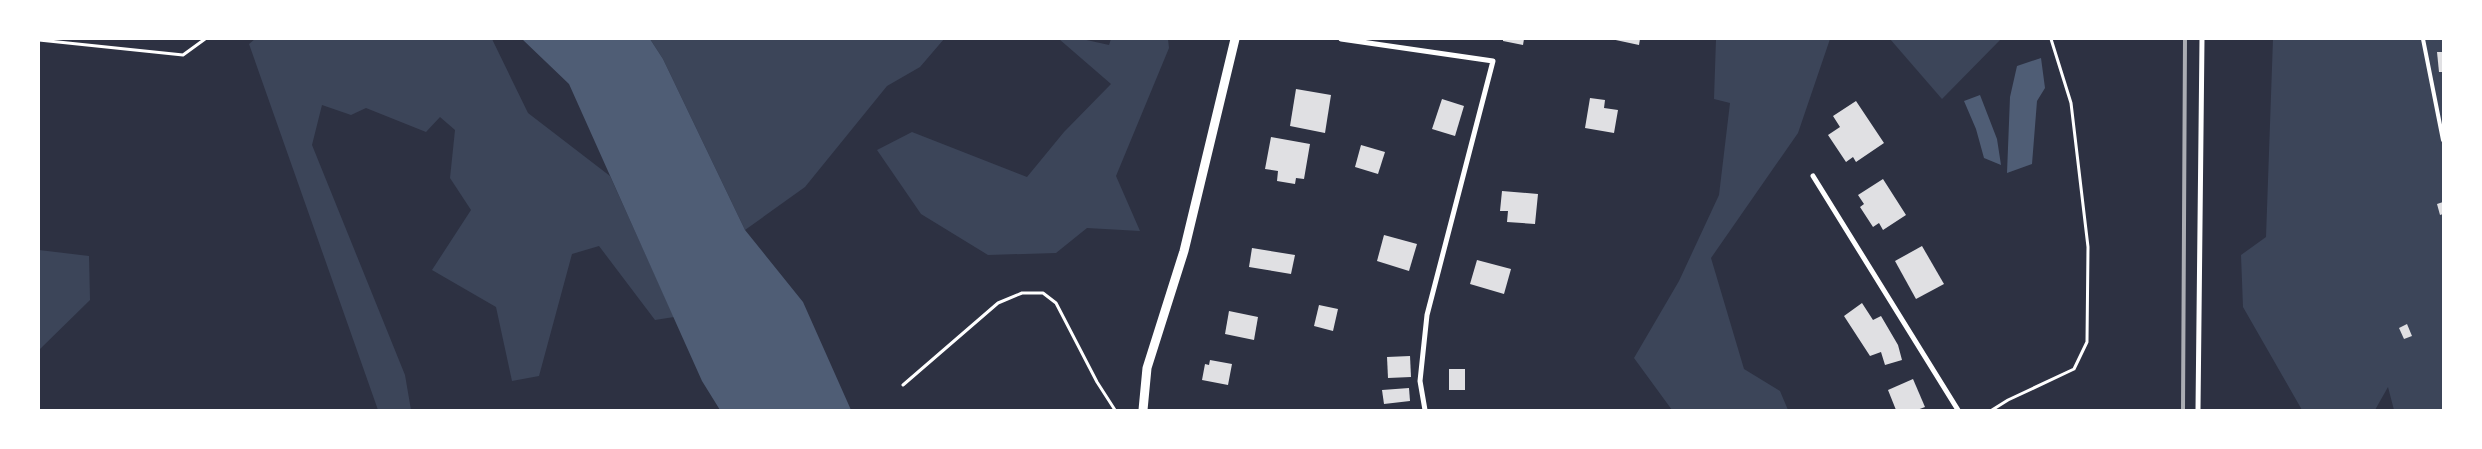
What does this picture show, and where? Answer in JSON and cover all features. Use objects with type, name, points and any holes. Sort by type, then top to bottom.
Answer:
[{"type":"street","points":[[1143,410],[1148,368],[1184,251],[1235,39]]},
{"type":"street","points":[[1342,39],[1493,61],[1427,315],[1420,381],[1425,410]]},
{"type":"street","points":[[2198,410],[2202,39]]},
{"type":"street","points":[[1812,176],[1958,410]]},
{"type":"lane","points":[[2423,39],[2443,140]]},
{"type":"path","points":[[39,40],[183,55],[205,39]]},
{"type":"path","points":[[1992,410],[2008,400],[2074,369],[2087,342],[2088,247],[2084,209],[2071,103],[2051,39]]},
{"type":"path","points":[[903,385],[998,303],[1022,292],[1043,293],[1056,303],[1097,382],[1115,410]]},
{"type":"shaded area","points":[[255,39],[492,39],[528,113],[610,176],[674,317],[655,320],[599,246],[572,254],[539,376],[512,381],[496,307],[432,270],[471,210],[450,178],[455,130],[440,117],[426,132],[366,108],[351,115],[322,105],[312,145],[405,375],[411,410],[378,410],[249,44]]},
{"type":"shaded area","points":[[522,39],[650,39],[663,59],[745,230],[803,302],[851,410],[720,410],[702,381],[569,84]]},
{"type":"shaded area","points":[[650,39],[944,39],[920,67],[887,86],[805,187],[745,230],[663,59]]},
{"type":"shaded area","points":[[1059,39],[1082,39],[1109,45],[1111,39],[1168,39],[1169,48],[1116,176],[1140,231],[1087,228],[1056,253],[988,255],[921,214],[877,150],[912,132],[1027,177],[1064,132],[1111,84]]},
{"type":"shaded area","points":[[1716,39],[1830,39],[1798,133],[1711,258],[1744,369],[1780,391],[1788,410],[1672,410],[1634,358],[1679,281],[1719,195],[1730,103],[1714,99]]},
{"type":"shaded area","points":[[1890,39],[2001,39],[1942,99]]},
{"type":"shaded area","points":[[2273,39],[2443,39],[2443,410],[2394,410],[2388,387],[2375,410],[2302,410],[2243,307],[2241,255],[2266,237]]},
{"type":"shaded area","points":[[2041,58],[2045,88],[2037,101],[2032,164],[2007,173],[2010,97],[2017,66]]},
{"type":"shaded area","points":[[1980,95],[1997,139],[2001,165],[1984,158],[1976,129],[1964,101]]},
{"type":"shaded area","points":[[39,250],[89,256],[90,300],[39,350]]},
{"type":"building","points":[[1503,39],[1524,39],[1523,45],[1503,41]]},
{"type":"building","points":[[1611,39],[1640,39],[1639,45]]},
{"type":"building","points":[[2437,52],[2443,52],[2443,72],[2439,72]]},
{"type":"building","points":[[1296,89],[1331,95],[1325,133],[1290,126]]},
{"type":"building","points":[[1590,98],[1605,100],[1604,108],[1618,110],[1614,133],[1585,128]]},
{"type":"building","points":[[1442,99],[1464,106],[1455,136],[1432,129]]},
{"type":"building","points":[[1856,101],[1884,143],[1856,162],[1853,157],[1846,162],[1828,135],[1840,127],[1833,116]]},
{"type":"building","points":[[1271,137],[1310,144],[1304,179],[1296,178],[1295,184],[1277,181],[1278,171],[1265,169]]},
{"type":"building","points":[[1361,145],[1385,152],[1378,174],[1355,167]]},
{"type":"building","points":[[1883,179],[1906,215],[1883,230],[1879,223],[1873,227],[1860,207],[1864,204],[1858,195]]},
{"type":"building","points":[[1502,191],[1538,194],[1535,224],[1507,222],[1508,211],[1500,211]]},
{"type":"building","points":[[2443,202],[2443,214],[2440,215],[2437,204]]},
{"type":"building","points":[[1384,235],[1417,244],[1409,271],[1377,261]]},
{"type":"building","points":[[1922,246],[1944,284],[1916,299],[1895,261]]},
{"type":"building","points":[[1252,248],[1295,255],[1291,274],[1249,267]]},
{"type":"building","points":[[1477,260],[1511,269],[1504,294],[1470,284]]},
{"type":"building","points":[[1862,303],[1873,320],[1881,316],[1898,345],[1902,360],[1885,365],[1881,352],[1870,356],[1844,316]]},
{"type":"building","points":[[1319,305],[1338,309],[1333,331],[1314,326]]},
{"type":"building","points":[[1229,311],[1258,317],[1254,340],[1225,334]]},
{"type":"building","points":[[2407,324],[2412,336],[2404,339],[2399,328]]},
{"type":"building","points":[[1410,356],[1411,377],[1388,378],[1387,357]]},
{"type":"building","points":[[1210,360],[1232,364],[1228,385],[1202,380],[1205,364],[1209,365]]},
{"type":"building","points":[[1449,369],[1465,369],[1465,390],[1449,390]]},
{"type":"building","points":[[1913,379],[1925,407],[1917,410],[1896,410],[1888,390]]},
{"type":"building","points":[[1409,388],[1410,401],[1384,404],[1382,390]]},
{"type":"railway","points":[[2183,410],[2185,39]]}]
